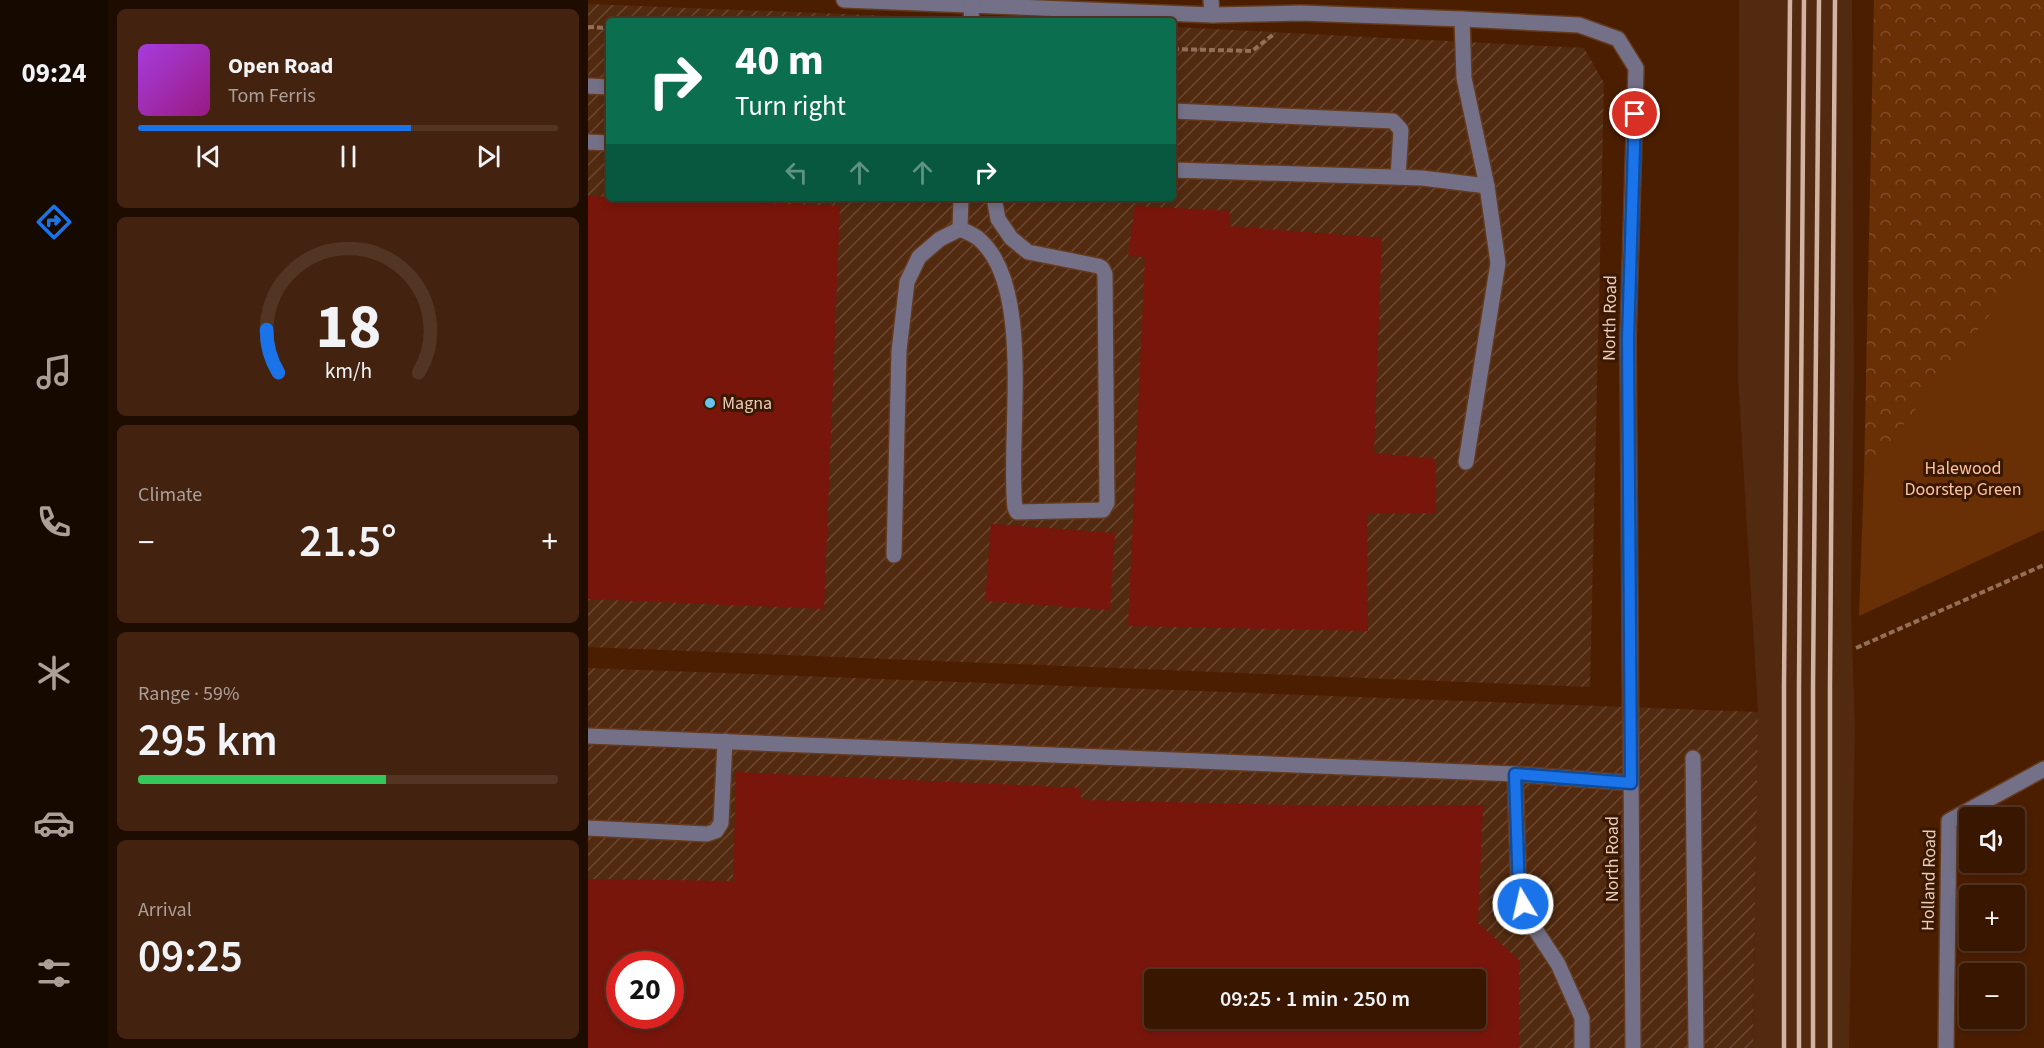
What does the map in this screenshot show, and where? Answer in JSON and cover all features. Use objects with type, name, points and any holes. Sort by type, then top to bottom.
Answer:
[{"type":"street","name":"North Road","points":[[844,0],[972,5],[1211,7],[1462,19],[1579,25],[1618,39],[1636,68],[1628,339],[1633,1048]]},
{"type":"street","points":[[971,18],[972,5]]},
{"type":"street","points":[[1462,19],[1464,78],[1487,186],[1498,263],[1466,462]]},
{"type":"street","points":[[588,86],[606,87]]},
{"type":"street","points":[[1176,111],[1393,121],[1401,130],[1398,177]]},
{"type":"street","points":[[588,142],[606,143]]},
{"type":"street","points":[[1176,170],[1422,178],[1487,186]]},
{"type":"street","points":[[960,229],[961,201]]},
{"type":"street","points":[[960,229],[980,239],[993,256],[1008,290],[1015,338],[1015,508],[1017,512],[1103,510],[1107,503],[1105,274],[1098,266],[1028,252],[1011,238],[998,219],[995,201]]},
{"type":"street","points":[[894,555],[898,351],[907,282],[918,257],[940,239],[960,229]]},
{"type":"street","points":[[588,736],[1515,774],[1631,783]]},
{"type":"street","points":[[588,828],[707,834],[716,831],[721,823],[725,741]]},
{"type":"street","points":[[1693,758],[1696,1048]]},
{"type":"street","name":"Holland Road","points":[[1946,1048],[1949,821],[2044,769]]},
{"type":"street","points":[[1515,774],[1519,892],[1527,917],[1558,964],[1582,1018],[1582,1048]]},
{"type":"path","points":[[1176,49],[1252,51],[1301,13]]},
{"type":"path","points":[[588,27],[606,28]]},
{"type":"path","points":[[1856,648],[2044,565]]},
{"type":"shaded area","points":[[1739,0],[1852,0],[1854,369],[1851,611],[1855,731],[1849,1048],[1753,1048],[1758,712],[1738,377]]},
{"type":"shaded area","points":[[588,4],[944,18],[606,18],[606,201],[1176,201],[1176,27],[1584,48],[1604,83],[1590,687],[588,647]]},
{"type":"shaded area","points":[[588,668],[1758,712],[1753,1048],[588,1048]]},
{"type":"green space","points":[[1874,0],[2044,0],[2044,272],[1864,475]]},
{"type":"green space","name":"Halewood Doorstep Green","points":[[2044,258],[2044,530],[1859,616],[1864,475],[2020,276]]},
{"type":"building","name":"Magna","points":[[588,196],[606,197],[606,201],[714,201],[840,206],[824,609],[588,599]]},
{"type":"building","points":[[1135,206],[1230,211],[1229,226],[1382,238],[1374,453],[1436,459],[1436,513],[1367,514],[1368,631],[1128,626],[1145,257],[1128,256]]},
{"type":"building","points":[[991,524],[1115,533],[1110,610],[985,601]]},
{"type":"building","points":[[736,772],[1080,788],[1081,800],[1337,806],[1483,805],[1478,923],[1519,960],[1519,1048],[588,1048],[588,879],[733,881]]},
{"type":"railway","points":[[1784,1048],[1784,686],[1790,0]]},
{"type":"railway","points":[[1799,1048],[1804,0]]},
{"type":"railway","points":[[1813,1048],[1813,687],[1819,0]]},
{"type":"railway","points":[[1830,1048],[1835,0]]},
{"type":"place","name":"Magna","points":[[710,403]]},
{"type":"route","points":[[1523,904],[1519,892],[1515,774],[1631,783],[1628,339],[1635,114]]}]
